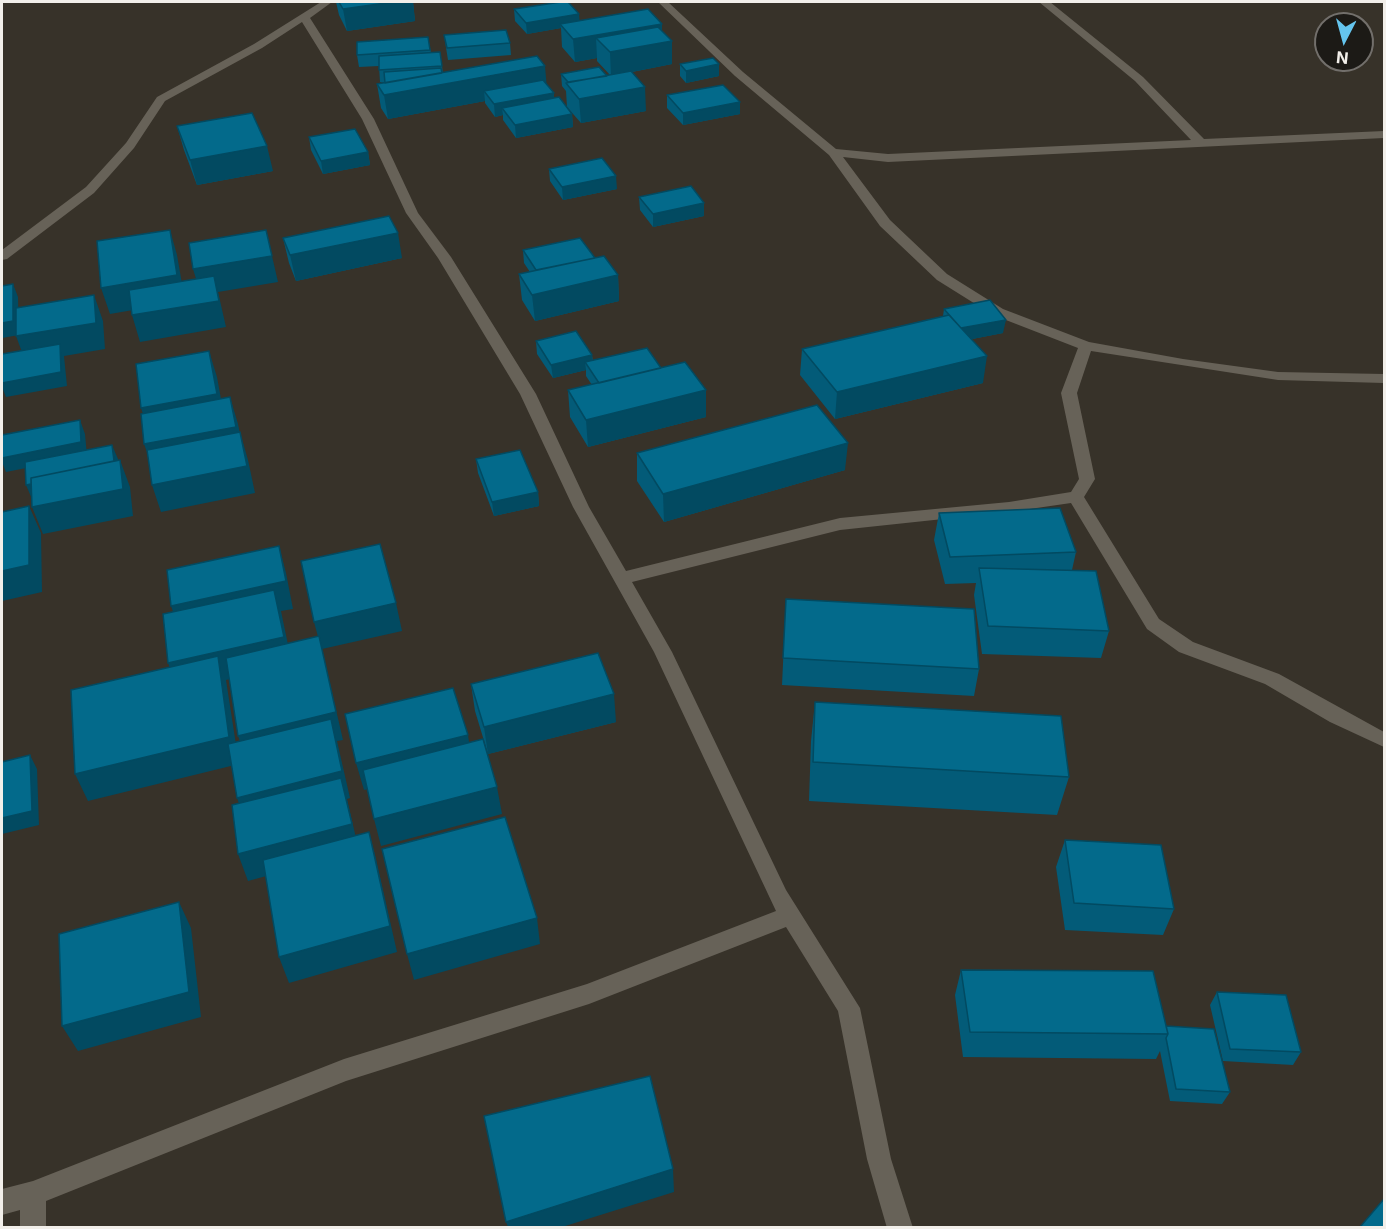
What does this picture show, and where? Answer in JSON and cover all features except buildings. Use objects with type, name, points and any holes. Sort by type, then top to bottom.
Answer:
[{"type":"street","points":[[2,256],[90,190],[130,145],[162,99],[258,46],[327,2]]},
{"type":"street","points":[[663,2],[739,74],[833,152],[885,222],[942,277],[998,312],[1086,346],[1278,375],[1384,378]]},
{"type":"street","points":[[1044,2],[1139,79],[1200,142]]},
{"type":"street","points":[[304,17],[368,119],[412,213],[444,257],[528,394],[581,507],[663,652],[778,896],[849,1008],[879,1159],[900,1227]]},
{"type":"street","points":[[833,152],[888,158],[1200,142],[1280,141],[1384,134]]},
{"type":"street","points":[[1076,497],[1087,479],[1069,393],[1086,346]]},
{"type":"street","points":[[622,578],[840,524],[1008,507],[1076,497]]},
{"type":"street","points":[[1076,497],[1153,624],[1186,647],[1272,679],[1337,717],[1384,740]]},
{"type":"street","points":[[2,1202],[33,1194],[344,1070],[589,994],[791,915]]},
{"type":"street","points":[[33,1194],[33,1227]]}]
